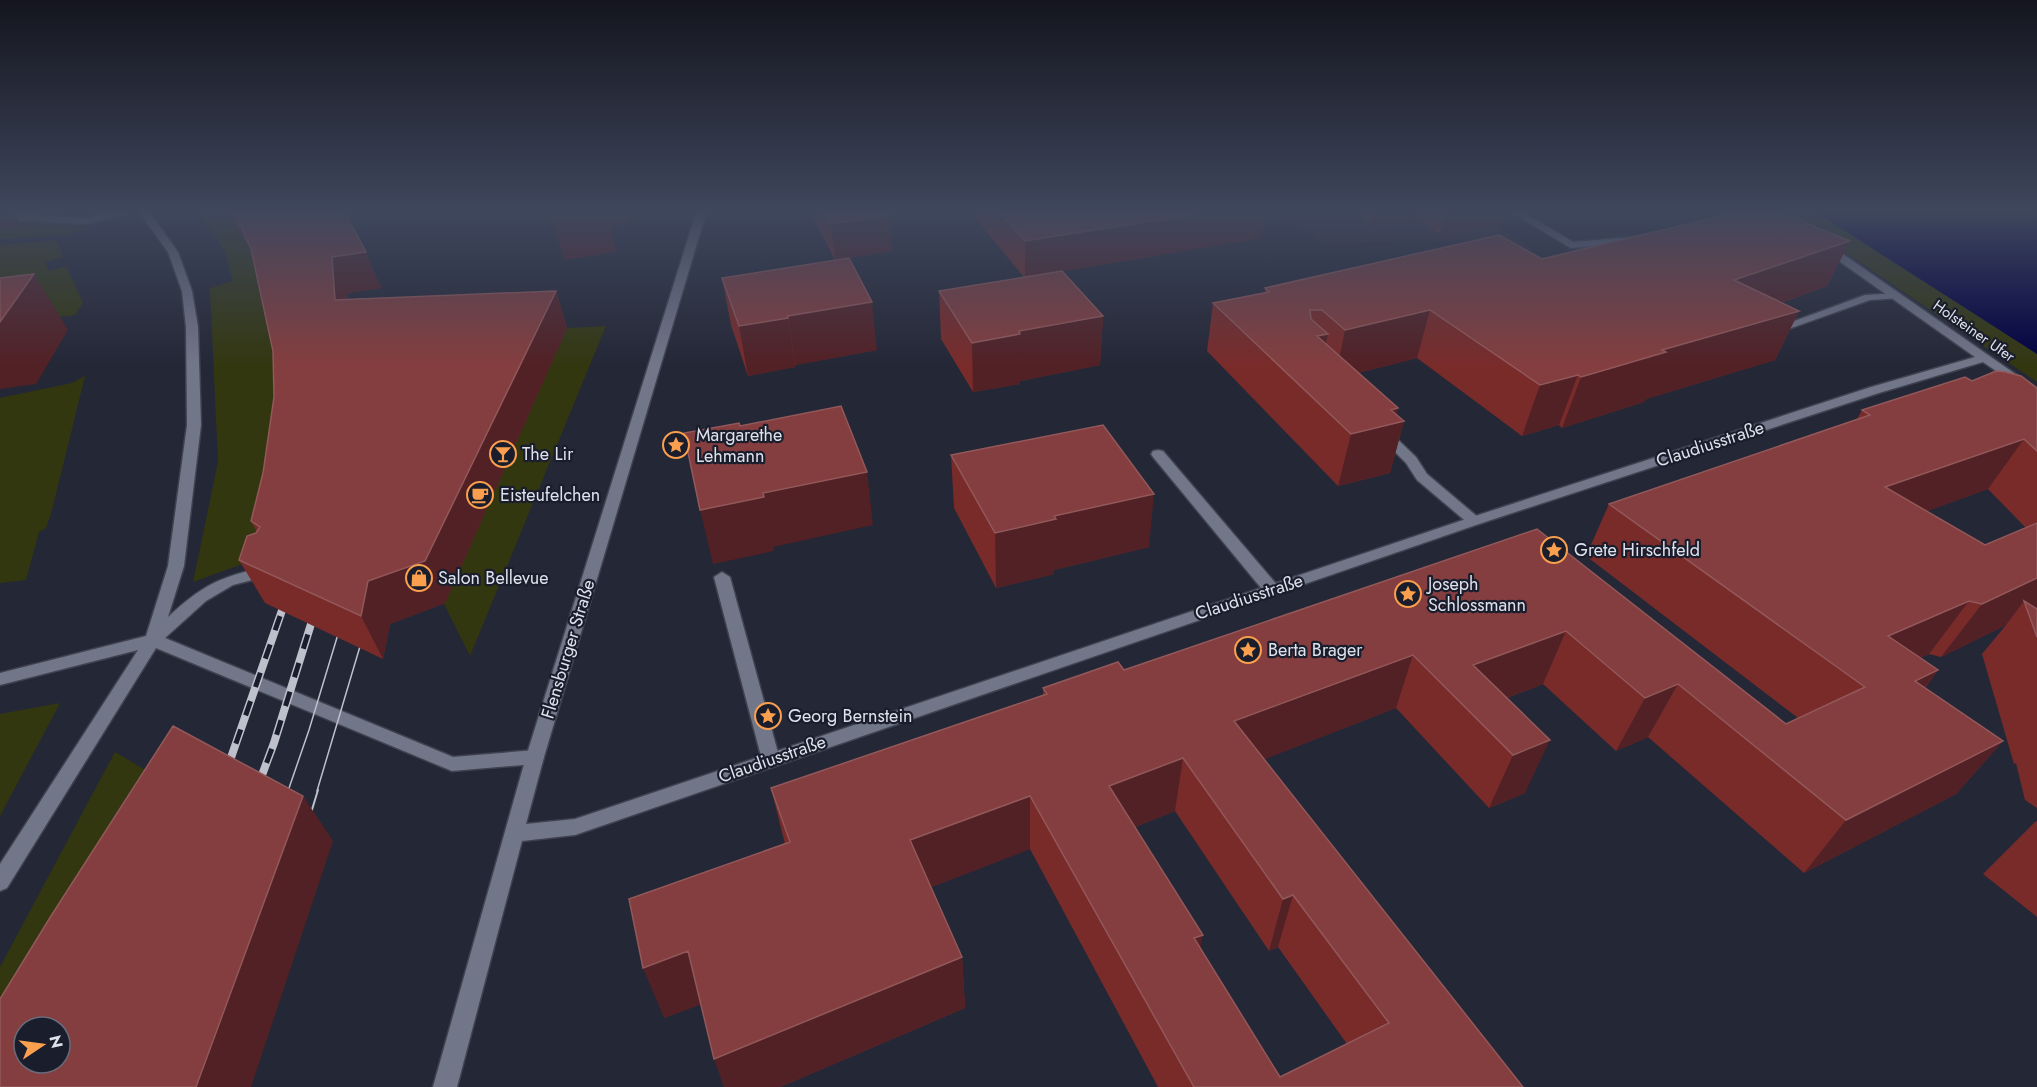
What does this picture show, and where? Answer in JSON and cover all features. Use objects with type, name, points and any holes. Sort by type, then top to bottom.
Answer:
[{"type":"street","points":[[0,882],[153,640],[176,566],[195,425],[192,327],[187,291],[177,264]]},
{"type":"street","name":"Flensburger Straße","points":[[446,1087],[536,757],[686,264]]},
{"type":"street","name":"Holsteiner Ufer","points":[[1850,264],[2037,395]]},
{"type":"street","points":[[1773,331],[1869,297],[1897,296]]},
{"type":"street","name":"Claudiusstraße","points":[[514,834],[575,827],[1474,521],[1875,390],[1985,358]]},
{"type":"street","points":[[1376,428],[1411,460],[1422,477],[1474,521]]},
{"type":"street","points":[[1158,454],[1272,590]]},
{"type":"street","points":[[0,679],[153,640],[200,597],[228,581],[274,570]]},
{"type":"street","points":[[722,577],[771,760]]},
{"type":"street","points":[[153,640],[452,764],[536,757]]},
{"type":"green space","points":[[0,264],[46,264],[49,271],[66,266],[83,303],[75,315],[0,325]]},
{"type":"green space","points":[[228,264],[258,264],[276,310],[278,551],[193,582],[218,462],[210,288],[233,281]]},
{"type":"green space","points":[[1862,264],[1896,264],[2037,354],[2037,382]]},
{"type":"green space","points":[[606,326],[470,656],[444,604],[567,328]]},
{"type":"green space","points":[[85,376],[52,510],[46,528],[39,532],[26,580],[0,583],[0,398],[72,383]]},
{"type":"green space","points":[[60,703],[0,816],[0,714]]},
{"type":"green space","points":[[115,752],[177,789],[32,1015],[12,1015],[12,1075],[0,1087],[0,967]]},
{"type":"shaded area","points":[[1896,264],[2037,264],[2037,354]]},
{"type":"building","points":[[254,264],[332,264],[335,300],[556,291],[425,561],[368,581],[361,616],[239,560],[247,536],[256,533],[260,527],[251,521],[263,473],[274,397],[273,351]]},
{"type":"building","points":[[813,264],[852,264],[872,302],[739,326],[722,278]]},
{"type":"building","points":[[1372,264],[1782,264],[1734,280],[1799,311],[1662,350],[1666,352],[1581,377],[1578,375],[1540,385],[1430,310],[1345,330],[1322,310],[1310,310],[1311,319],[1328,334],[1317,336],[1398,408],[1391,410],[1404,421],[1351,434],[1213,303],[1269,292],[1265,288]]},
{"type":"building","points":[[1062,271],[1103,316],[1019,331],[1020,334],[972,343],[939,291]]},
{"type":"building","points":[[34,274],[0,322],[0,278]]},
{"type":"building","points":[[1996,371],[2021,376],[2037,388],[2037,451],[2024,439],[1885,487],[1985,545],[2037,523],[2037,578],[1982,604],[1969,601],[1888,636],[1938,670],[1915,681],[2003,741],[1846,820],[1678,684],[1645,698],[1566,631],[1473,665],[1550,740],[1513,755],[1413,655],[1234,721],[1523,1087],[1194,1087],[1030,796],[910,840],[962,957],[714,1059],[688,951],[643,968],[629,899],[790,842],[771,788],[1047,694],[1043,688],[1118,662],[1124,670],[1537,529],[1786,724],[1865,687],[1609,504],[1870,415],[1862,410],[1965,377],[1972,381]],"holes":[[[1183,758],[1283,899],[1293,895],[1389,1023],[1280,1077],[1194,938],[1203,935],[1109,786]]]},
{"type":"building","points":[[841,406],[867,472],[763,493],[764,497],[700,510],[684,433],[739,423],[740,426]]},
{"type":"building","points":[[1103,425],[1154,494],[1054,516],[1056,519],[995,533],[951,455]]},
{"type":"building","points":[[2024,601],[2037,609],[2037,637]]},
{"type":"building","points":[[173,726],[303,796],[196,1087],[0,1087],[0,999]]},
{"type":"tram line","points":[[288,791],[342,621]]},
{"type":"tram line","points":[[317,791],[364,633]]},
{"type":"tram line","points":[[283,804],[288,790]]},
{"type":"tram line","points":[[307,826],[318,790]]},
{"type":"railway","points":[[226,772],[287,596]]},
{"type":"railway","points":[[256,791],[274,743],[316,608]]},
{"type":"place","name":"Margarethe Lehmann","points":[[676,445]]},
{"type":"place","name":"The Lir","points":[[503,454]]},
{"type":"place","name":"Eisteufelchen","points":[[480,495]]},
{"type":"place","name":"Grete Hirschfeld","points":[[1554,550]]},
{"type":"place","name":"Salon Bellevue","points":[[419,578]]},
{"type":"place","name":"Joseph Schlossmann","points":[[1408,594]]},
{"type":"place","name":"Berta Brager","points":[[1248,650]]},
{"type":"place","name":"Georg Bernstein","points":[[768,716]]}]
